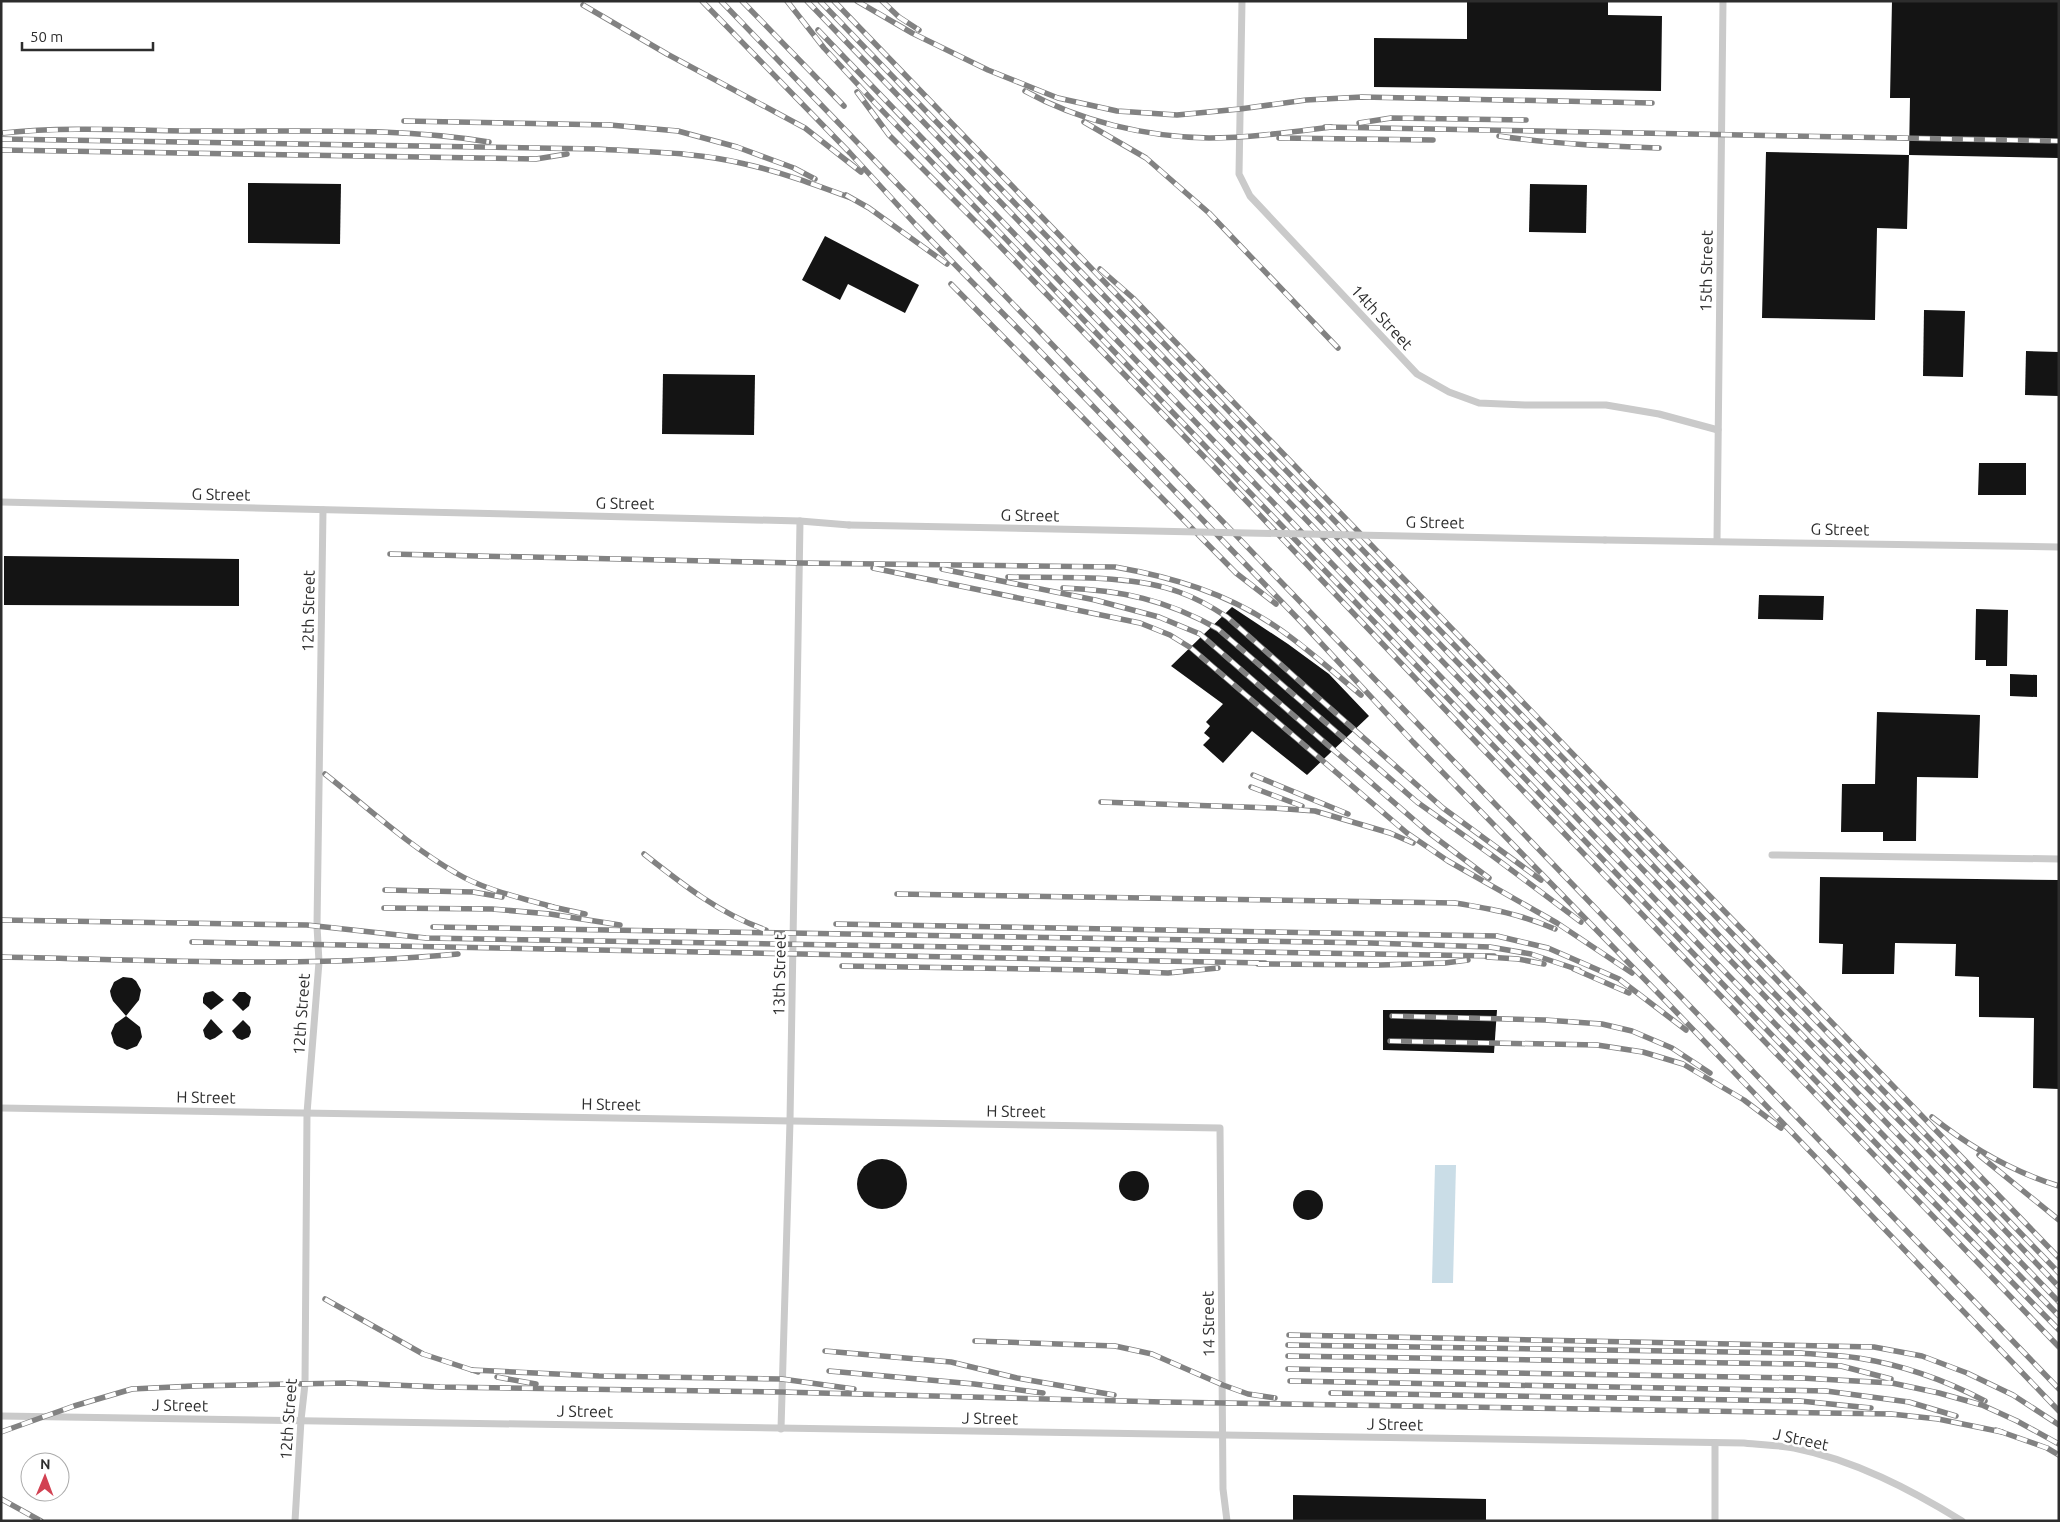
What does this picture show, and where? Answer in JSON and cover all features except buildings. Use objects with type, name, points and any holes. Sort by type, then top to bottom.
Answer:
[{"type":"lane","name":"14th Street","points":[[1242,1],[1239,174],[1250,196],[1417,374],[1448,392],[1479,403],[1525,405],[1606,404],[1659,414],[1718,430]]},
{"type":"lane","name":"15th Street","points":[[1717,541],[1723,1]]},
{"type":"lane","name":"G Street","points":[[1,502],[800,521],[849,525],[2059,547]]},
{"type":"lane","name":"12th Street","points":[[295,1521],[300,1420],[305,1384],[307,1113],[319,962],[317,926],[323,510]]},
{"type":"lane","name":"13th Street","points":[[780,1429],[790,1121],[800,521]]},
{"type":"lane","points":[[1772,855],[2059,859]]},
{"type":"lane","name":"H Street","points":[[1,1108],[1220,1128]]},
{"type":"lane","name":"14 Street","points":[[1220,1128],[1223,1489],[1227,1521]]},
{"type":"lane","name":"J Street","points":[[1,1416],[1744,1443],[1794,1448],[1856,1466],[1921,1495],[1962,1521]]},
{"type":"lane","points":[[1715,1443],[1715,1521]]},
{"type":"water","points":[[1435,1165],[1456,1165],[1453,1283],[1432,1283]]},
{"type":"railway","points":[[702,1],[850,153],[916,225],[1306,627],[1413,742],[1659,994],[2059,1411]]},
{"type":"railway","points":[[721,1],[2059,1389]]},
{"type":"railway","points":[[742,1],[844,106]]},
{"type":"railway","points":[[787,1],[824,48],[875,103],[1893,1161],[2059,1330]]},
{"type":"railway","points":[[807,1],[2059,1302]]},
{"type":"railway","points":[[820,1],[2059,1287]]},
{"type":"railway","points":[[834,1],[2059,1273]]},
{"type":"railway","points":[[857,1],[912,33],[988,70],[1058,98],[1117,111],[1177,115],[1306,100],[1362,97],[1652,103]]},
{"type":"railway","points":[[882,1],[899,17],[919,30]]},
{"type":"railway","points":[[583,5],[667,54],[805,128],[861,172]]},
{"type":"railway","points":[[818,30],[2059,1316]]},
{"type":"railway","points":[[1025,91],[1046,102],[1090,119],[1137,131],[1185,137],[1224,138],[1331,127]]},
{"type":"railway","points":[[857,92],[889,135],[994,240],[1213,466],[2059,1347]]},
{"type":"railway","points":[[1359,123],[1391,118],[1526,120]]},
{"type":"railway","points":[[404,121],[610,125],[678,131],[737,147],[794,168],[815,179]]},
{"type":"railway","points":[[1084,122],[1146,158],[1209,213],[1338,348]]},
{"type":"railway","points":[[1325,127],[2059,141]]},
{"type":"railway","points":[[3,133],[81,129],[350,131],[420,134],[489,142]]},
{"type":"railway","points":[[1499,136],[1559,143],[1659,148]]},
{"type":"railway","points":[[1279,138],[1433,140]]},
{"type":"railway","points":[[1,139],[596,149],[671,153],[727,160],[758,167],[851,198]]},
{"type":"railway","points":[[1,150],[536,159],[567,154]]},
{"type":"railway","points":[[846,195],[869,208],[947,264]]},
{"type":"railway","points":[[1100,269],[1133,298],[2059,1258]]},
{"type":"railway","points":[[951,284],[1236,573],[1276,604]]},
{"type":"railway","points":[[390,554],[800,563],[1115,567],[1178,581],[1237,604],[1286,634],[1361,695]]},
{"type":"railway","points":[[873,568],[1140,623],[1170,635],[1191,648],[1407,833],[1448,861],[1557,923],[1632,973]]},
{"type":"railway","points":[[942,569],[1095,600],[1159,617],[1200,634],[1428,832],[1489,878]]},
{"type":"railway","points":[[1008,577],[1072,577],[1140,582],[1179,592],[1210,606],[1227,617],[1443,808],[1541,880]]},
{"type":"railway","points":[[1063,588],[1105,591],[1143,598],[1180,611],[1218,629],[1417,802],[1581,922]]},
{"type":"railway","points":[[325,774],[405,839],[456,873],[491,889],[553,907]]},
{"type":"railway","points":[[1253,775],[1348,814]]},
{"type":"railway","points":[[1251,787],[1302,806]]},
{"type":"railway","points":[[1101,802],[1315,811],[1390,833],[1413,843]]},
{"type":"railway","points":[[644,854],[717,907],[766,930]]},
{"type":"railway","points":[[385,890],[473,892],[502,897]]},
{"type":"railway","points":[[897,894],[1455,903],[1481,907],[1530,919],[1555,929]]},
{"type":"railway","points":[[548,906],[585,914]]},
{"type":"railway","points":[[384,908],[492,909],[550,914],[620,925]]},
{"type":"railway","points":[[1,920],[307,925],[426,938],[1494,956]]},
{"type":"railway","points":[[836,924],[1497,936],[1548,948],[1619,979],[1686,1030]]},
{"type":"railway","points":[[433,927],[1370,943],[1490,947],[1531,954],[1579,970]]},
{"type":"railway","points":[[192,942],[1265,963]]},
{"type":"railway","points":[[1,957],[287,962],[344,961],[458,954]]},
{"type":"railway","points":[[1487,957],[1518,959],[1544,964]]},
{"type":"railway","points":[[1258,964],[1380,965],[1445,963],[1468,960]]},
{"type":"railway","points":[[842,966],[1168,973],[1218,968]]},
{"type":"railway","points":[[1574,969],[1629,993]]},
{"type":"railway","points":[[1392,1016],[1545,1020],[1602,1024],[1632,1031],[1672,1048],[1710,1073]]},
{"type":"railway","points":[[1390,1041],[1597,1045],[1643,1052],[1683,1064],[1744,1100],[1781,1128]]},
{"type":"railway","points":[[1932,1117],[1993,1158],[2025,1174],[2059,1186]]},
{"type":"railway","points":[[1979,1155],[2059,1220]]},
{"type":"railway","points":[[325,1299],[423,1354],[478,1372]]},
{"type":"railway","points":[[1289,1335],[1874,1347],[1922,1356],[1967,1373],[2013,1395],[2059,1425]]},
{"type":"railway","points":[[975,1341],[1115,1346],[1152,1354],[1248,1394],[1275,1398]]},
{"type":"railway","points":[[1288,1345],[1801,1353],[1851,1357],[1907,1369],[1955,1386],[1985,1401]]},
{"type":"railway","points":[[825,1351],[951,1362],[1017,1378],[1114,1395]]},
{"type":"railway","points":[[1288,1356],[1801,1364],[1841,1366],[1891,1379]]},
{"type":"railway","points":[[1288,1369],[1801,1378],[1892,1383],[1982,1405],[2017,1421],[2059,1444]]},
{"type":"railway","points":[[472,1370],[599,1376],[782,1379],[854,1389]]},
{"type":"railway","points":[[829,1371],[974,1384],[1043,1393]]},
{"type":"railway","points":[[497,1377],[536,1384]]},
{"type":"railway","points":[[1290,1381],[1826,1391],[1909,1402],[1956,1416]]},
{"type":"railway","points":[[1,1432],[74,1406],[132,1389],[348,1383],[440,1387],[782,1392],[1163,1402],[1891,1414],[1938,1419],[2002,1432]]},
{"type":"railway","points":[[1331,1393],[1800,1401],[1871,1408]]},
{"type":"railway","points":[[1996,1430],[2047,1448],[2059,1455]]},
{"type":"railway","points":[[1,1499],[41,1521]]}]
